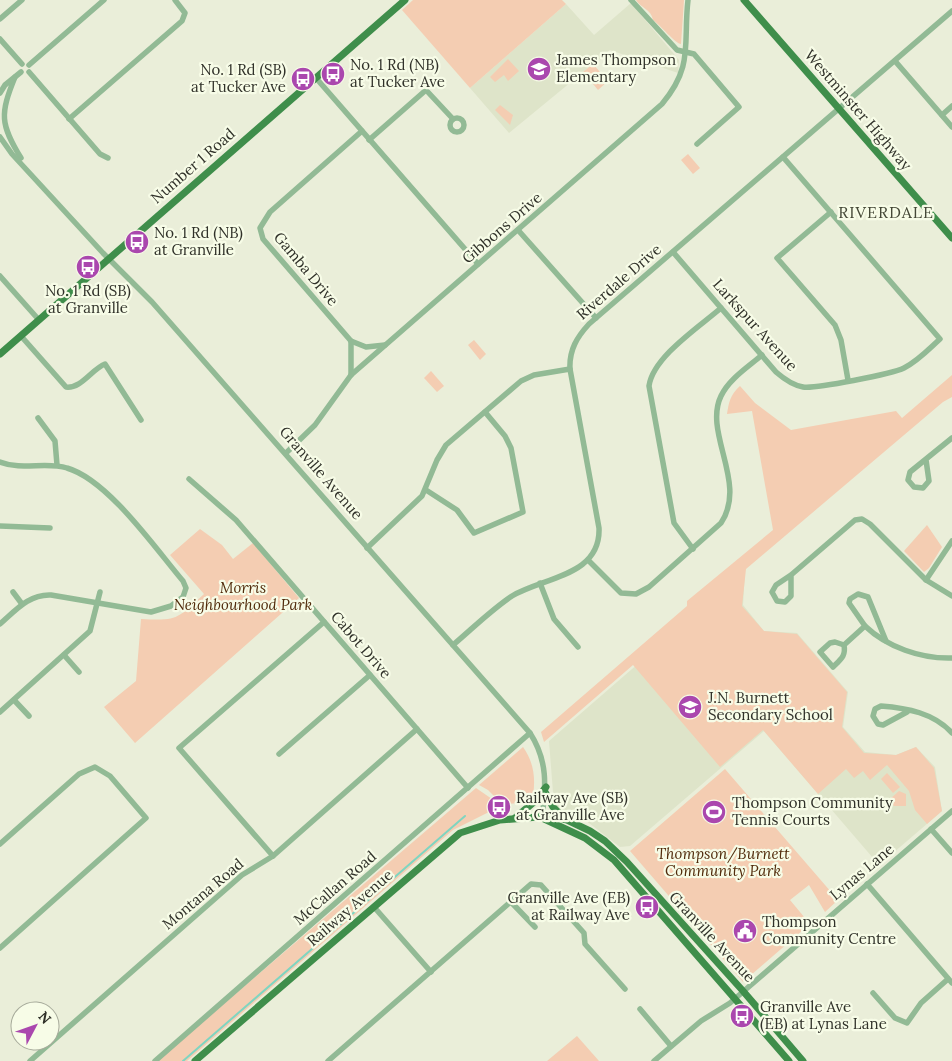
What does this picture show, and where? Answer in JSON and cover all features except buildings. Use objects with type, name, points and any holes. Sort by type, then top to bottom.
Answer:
[{"type":"main road","name":"Number 1 Road","points":[[0,354],[405,0]]},
{"type":"main road","name":"Westminster Highway","points":[[744,0],[952,238]]},
{"type":"main road","points":[[515,818],[534,802],[545,789],[553,807],[567,820]]},
{"type":"main road","name":"Granville Avenue","points":[[542,818],[551,816],[567,820],[590,831],[620,855],[743,991],[803,1061]]},
{"type":"main road","name":"Railway Avenue","points":[[196,1061],[460,833],[488,823],[515,818],[542,818]]},
{"type":"main road","name":"Granville Avenue","points":[[542,818],[574,831],[600,847],[789,1061]]},
{"type":"street","points":[[0,19],[22,0]]},
{"type":"street","points":[[0,93],[5,85],[21,72],[26,65],[104,0]]},
{"type":"street","points":[[69,119],[182,21],[185,13],[175,0]]},
{"type":"street","points":[[631,0],[677,50],[694,54],[739,107],[697,144]]},
{"type":"street","name":"Gibbons Drive","points":[[286,453],[315,425],[351,375],[662,104],[679,80],[687,52],[688,0]]},
{"type":"street","name":"Riverdale Drive","points":[[588,560],[595,550],[600,528],[570,369],[571,354],[576,340],[596,318],[952,11]]},
{"type":"street","points":[[0,39],[26,65],[29,72],[100,154],[108,158]]},
{"type":"street","points":[[894,61],[952,127]]},
{"type":"street","points":[[21,72],[29,72]]},
{"type":"street","points":[[0,110],[4,96],[15,77]]},
{"type":"street","points":[[316,78],[478,264]]},
{"type":"street","points":[[369,140],[426,90],[453,119]]},
{"type":"street","points":[[942,115],[952,106]]},
{"type":"street","name":"Granville Avenue","points":[[0,110],[2,128],[28,168]]},
{"type":"street","name":"Gamba Drive","points":[[350,341],[263,239],[260,228],[270,212],[362,131]]},
{"type":"street","name":"Granville Avenue","points":[[0,137],[12,154],[28,168],[109,258],[152,302],[530,733],[544,762],[545,789],[542,818]]},
{"type":"street","points":[[783,157],[831,212],[777,258],[835,325],[841,340],[848,380]]},
{"type":"street","name":"Larkspur Avenue","points":[[673,252],[781,376],[798,386],[819,386],[902,369],[914,362],[940,339],[831,212]]},
{"type":"street","points":[[518,230],[596,318]]},
{"type":"street","points":[[0,276],[39,320]]},
{"type":"street","points":[[693,549],[678,531],[672,513],[649,386],[655,369],[663,358],[721,308]]},
{"type":"street","points":[[21,336],[66,387],[77,385],[97,367],[105,364],[141,420]]},
{"type":"street","points":[[351,375],[350,341],[366,347],[387,345]]},
{"type":"street","points":[[453,645],[500,604],[540,583],[576,569],[588,560],[618,591],[631,595],[649,587],[721,523],[730,504],[730,485],[718,420],[719,401],[730,382],[762,355]]},
{"type":"street","points":[[367,548],[413,507],[426,490],[437,460],[446,446],[527,378],[570,369]]},
{"type":"street","points":[[426,490],[457,510],[474,533],[522,512],[511,448],[505,436],[485,412]]},
{"type":"street","points":[[38,418],[55,441],[57,465]]},
{"type":"street","points":[[926,460],[929,481],[923,488],[914,487],[908,480],[910,472],[952,438]]},
{"type":"street","points":[[0,462],[23,468],[57,465],[89,477],[104,489],[183,581],[186,588],[185,594],[180,599],[158,611],[143,612],[45,595],[34,597],[22,604],[0,624]]},
{"type":"street","name":"Cabot Drive","points":[[189,479],[236,520],[468,788]]},
{"type":"street","points":[[791,575],[791,596],[785,602],[777,601],[772,595],[772,589],[855,520],[862,519],[870,524],[926,580],[952,596]]},
{"type":"street","points":[[0,526],[50,528]]},
{"type":"street","points":[[926,580],[952,541]]},
{"type":"street","points":[[540,583],[554,619],[578,647]]},
{"type":"street","points":[[13,592],[22,604]]},
{"type":"street","points":[[0,712],[90,631],[100,592]]},
{"type":"street","points":[[886,641],[868,597],[858,594],[850,599],[849,606],[865,626],[886,641],[916,654],[952,658]]},
{"type":"street","points":[[273,856],[179,748],[324,622]]},
{"type":"street","points":[[844,644],[844,658],[833,667],[820,652],[830,643],[844,644],[865,626]]},
{"type":"street","points":[[64,655],[79,672]]},
{"type":"street","points":[[279,754],[370,675]]},
{"type":"street","points":[[14,700],[29,716]]},
{"type":"street","points":[[907,712],[883,725],[878,724],[873,716],[875,709],[881,706],[932,717],[952,733]]},
{"type":"street","name":"Montana Road","points":[[30,1061],[242,875],[273,856],[417,729]]},
{"type":"street","name":"McCallan Road","points":[[155,1061],[530,733]]},
{"type":"street","points":[[0,844],[79,774],[95,767],[110,776],[146,818],[0,948]]},
{"type":"street","name":"Lynas Lane","points":[[654,1061],[701,1020],[735,998],[952,811]]},
{"type":"street","points":[[931,829],[952,853]]},
{"type":"street","points":[[328,1061],[532,884],[541,885],[584,933],[585,944],[625,989]]},
{"type":"street","points":[[867,884],[950,981],[921,1003],[906,1023],[895,1018],[872,993]]},
{"type":"street","points":[[511,902],[535,927]]},
{"type":"street","points":[[374,907],[430,972]]},
{"type":"street","points":[[640,1009],[671,1046]]},
{"type":"shaded area","name":"James Thompson Elementary","points":[[631,3],[679,60],[678,73],[610,50],[509,133],[470,88],[566,4],[594,35]]},
{"type":"shaded area","name":"J.N. Burnett Secondary School","points":[[745,571],[743,605],[764,631],[797,633],[848,692],[843,727],[865,752],[896,755],[916,747],[935,767],[942,811],[879,865],[764,731],[630,846],[620,847],[585,820],[554,805],[549,741]]},
{"type":"green space","points":[[413,0],[562,0],[566,4],[470,88],[402,10]]},
{"type":"green space","points":[[636,0],[684,0],[681,44],[653,20],[650,13]]},
{"type":"green space","points":[[508,59],[519,71],[508,81],[504,75],[495,82],[490,77]]},
{"type":"green space","points":[[593,64],[608,81],[598,90],[583,72]]},
{"type":"green space","points":[[500,105],[513,115],[510,125],[495,110]]},
{"type":"green space","points":[[688,154],[700,168],[693,174],[681,160]]},
{"type":"green space","points":[[474,340],[486,354],[480,360],[468,345]]},
{"type":"green space","points":[[431,371],[444,386],[437,392],[424,378]]},
{"type":"green space","points":[[952,375],[952,397],[943,402],[746,569],[742,606],[764,631],[797,634],[847,692],[842,727],[864,753],[896,755],[916,747],[934,768],[942,811],[927,824],[915,810],[909,791],[887,765],[870,780],[863,771],[854,778],[846,769],[818,794],[763,730],[720,767],[633,665],[544,742],[541,732],[687,606],[687,601],[773,530],[752,411],[727,414],[734,392],[740,386],[755,403],[791,430],[896,411],[902,418]]},
{"type":"green space","points":[[927,525],[942,547],[929,568],[924,572],[904,551]]},
{"type":"green space","name":"Morris Neighbourhood Park","points":[[200,529],[222,545],[233,559],[253,543],[299,598],[135,743],[104,707],[136,681],[141,619],[170,619],[176,617],[204,594],[170,555]]},
{"type":"green space","points":[[523,747],[533,770],[533,795],[523,803],[502,804],[488,790],[479,785]]},
{"type":"green space","name":"Thompson/Burnett Community Park","points":[[725,769],[838,900],[825,912],[809,885],[790,900],[810,924],[743,982],[630,851]]},
{"type":"green space","points":[[887,773],[900,787],[893,793],[881,779]]},
{"type":"green space","points":[[476,788],[492,799],[497,808],[453,830],[187,1061],[157,1061]]},
{"type":"green space","points":[[899,791],[906,794],[906,806],[894,806],[889,800]]},
{"type":"green space","points":[[577,1036],[599,1061],[547,1061]]},
{"type":"waterway","points":[[183,1061],[465,816]]},
{"type":"place","name":"James Thompson Elementary","points":[[539,69]]},
{"type":"place","name":"No. 1 Rd (NB) at Tucker Ave","points":[[333,74]]},
{"type":"place","name":"No. 1 Rd (SB) at Tucker Ave","points":[[303,79]]},
{"type":"place","name":"No. 1 Rd (NB) at Granville","points":[[137,242]]},
{"type":"place","name":"No. 1 Rd (SB) at Granville","points":[[88,267]]},
{"type":"place","name":"J.N. Burnett Secondary School","points":[[690,707]]},
{"type":"place","name":"Railway Ave (SB) at Granville Ave","points":[[499,807]]},
{"type":"place","name":"Thompson Community Tennis Courts","points":[[714,812]]},
{"type":"place","name":"Granville Ave (EB) at Railway Ave","points":[[647,907]]},
{"type":"place","name":"Thompson Community Centre","points":[[745,931]]},
{"type":"place","name":"Granville Ave (EB) at Lynas Lane","points":[[742,1016]]},
{"type":"district","name":"RIVERDALE","points":[[886,212]]}]
